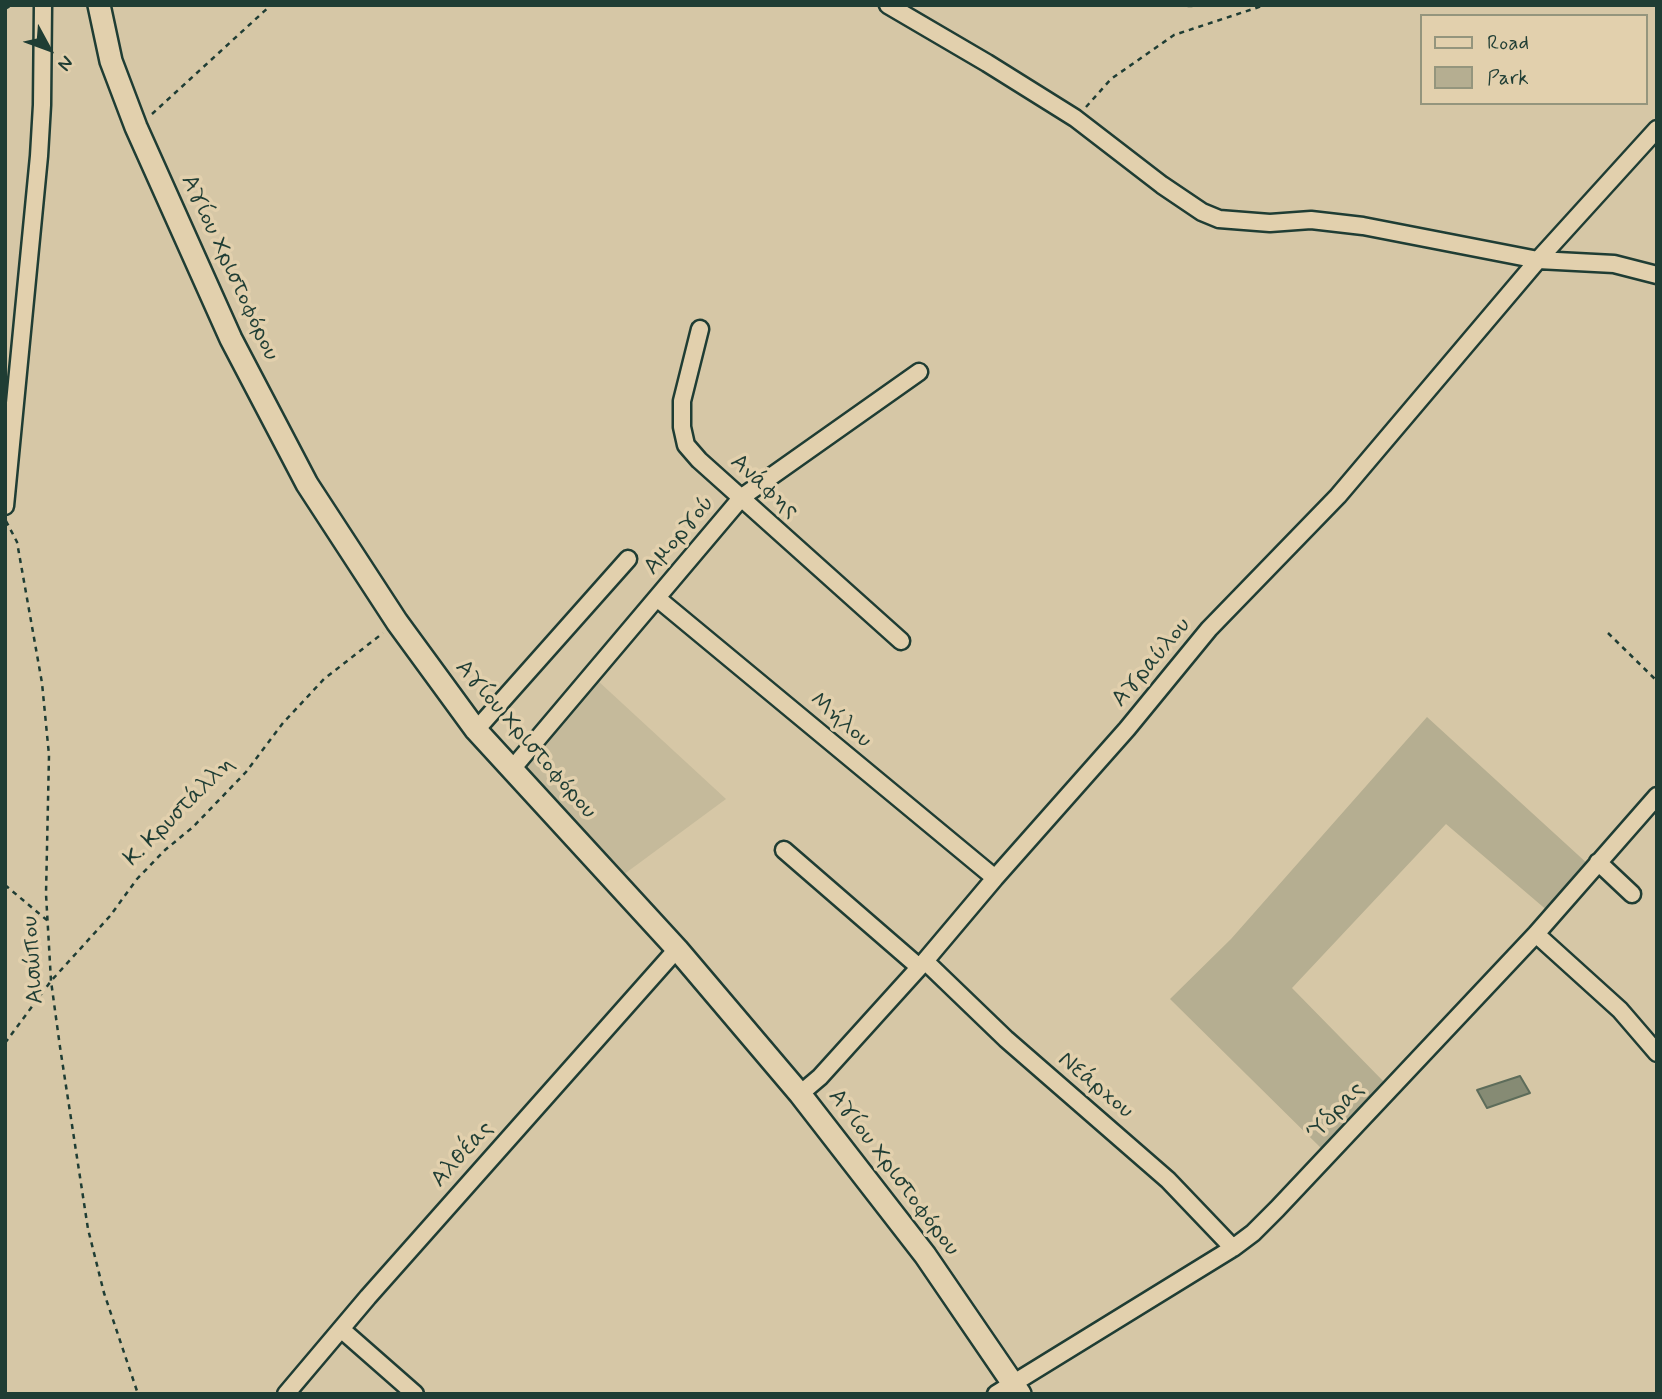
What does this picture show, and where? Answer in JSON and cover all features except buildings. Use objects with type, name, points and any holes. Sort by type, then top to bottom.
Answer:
[{"type":"main road","name":"Αγίου Χριστοφόρου","points":[[99,5],[111,61],[136,127],[231,339],[307,484],[397,622],[476,730],[677,949],[800,1094],[925,1255],[1010,1391]]},
{"type":"street","points":[[5,506],[42,105],[43,5]]},
{"type":"street","points":[[888,5],[1075,118],[1162,185],[1202,212],[1219,219],[1270,223],[1311,220],[1538,260],[1614,264],[1657,275]]},
{"type":"street","name":"Αγραύλου","points":[[800,1094],[820,1077],[922,964],[1082,782],[1209,629],[1338,496],[1538,260],[1657,129]]},
{"type":"street","name":"Ανάφης","points":[[701,329],[682,401],[682,426],[686,445],[699,460],[901,641]]},
{"type":"street","name":"Αμοργού","points":[[512,769],[742,497],[919,372]]},
{"type":"street","points":[[476,730],[628,559]]},
{"type":"street","name":"Μήλου","points":[[657,598],[995,878]]},
{"type":"street","name":"Ύδρας","points":[[1010,1391],[1234,1248],[1277,1209],[1536,934],[1657,796]]},
{"type":"street","name":"Νεάρχου","points":[[785,850],[922,964],[1168,1180],[1234,1248]]},
{"type":"street","points":[[1598,862],[1632,894]]},
{"type":"street","points":[[1536,934],[1620,1010],[1657,1053]]},
{"type":"street","name":"Αλθέας","points":[[286,1394],[677,949]]},
{"type":"street","points":[[341,1329],[415,1394]]},
{"type":"path","points":[[5,9],[12,5]]},
{"type":"path","points":[[136,127],[271,5]]},
{"type":"path","points":[[1075,118],[1111,79],[1174,35],[1265,5]]},
{"type":"path","name":"Αισώπου","points":[[5,520],[17,542],[42,683],[49,755],[46,856],[51,981],[88,1229],[104,1293],[138,1394]]},
{"type":"path","name":"Κ. Κρυστάλλη","points":[[5,1043],[51,981],[110,916],[137,879],[164,850],[193,827],[246,772],[283,723],[324,679],[397,622]]},
{"type":"path","points":[[1608,633],[1657,681]]},
{"type":"path","points":[[5,885],[48,921]]},
{"type":"shaded area","points":[[597,680],[726,799],[623,875],[524,763]]},
{"type":"shaded area","points":[[1520,1076],[1530,1093],[1487,1108],[1477,1090]]},
{"type":"green space","points":[[1427,717],[1589,865],[1549,912],[1446,824],[1292,988],[1387,1085],[1324,1151],[1170,999],[1231,939]]}]
